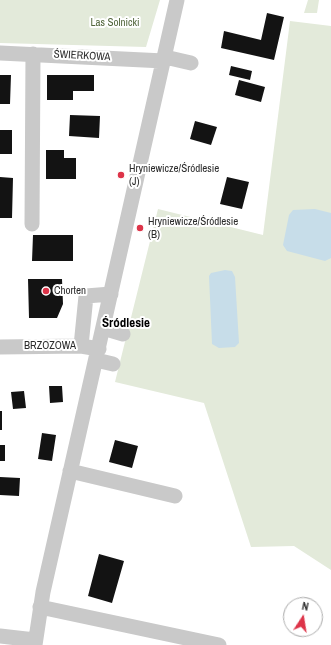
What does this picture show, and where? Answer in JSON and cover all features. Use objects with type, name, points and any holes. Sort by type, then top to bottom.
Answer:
[{"type":"street","points":[[0,636],[35,642],[40,607],[70,471],[104,328],[177,0]]},
{"type":"street","name":"ŚWIERKOWA","points":[[0,53],[165,59],[191,63]]},
{"type":"street","points":[[32,224],[33,54]]},
{"type":"street","points":[[81,346],[86,296],[111,294]]},
{"type":"street","points":[[104,328],[123,334]]},
{"type":"street","name":"BRZOZOWA","points":[[0,347],[81,346],[113,364]]},
{"type":"street","points":[[70,471],[175,496]]},
{"type":"street","points":[[40,607],[219,645]]},
{"type":"green space","name":"Las Solnicki","points":[[0,0],[160,0],[146,47],[0,43]]},
{"type":"green space","points":[[308,0],[319,0],[317,13],[304,13]]},
{"type":"green space","points":[[290,21],[331,26],[331,570],[294,546],[251,547],[204,403],[115,382],[158,209],[263,235]]},
{"type":"water","points":[[315,209],[331,213],[331,258],[325,261],[287,251],[283,245],[289,215],[293,210]]},
{"type":"water","points":[[225,270],[232,271],[235,277],[239,343],[235,347],[219,348],[212,344],[209,276],[211,273]]},
{"type":"building","points":[[267,13],[284,17],[274,60],[221,48],[224,31],[261,40]]},
{"type":"building","points":[[231,66],[252,71],[250,80],[229,75]]},
{"type":"building","points":[[0,75],[11,75],[10,104],[0,104]]},
{"type":"building","points":[[47,75],[94,75],[94,91],[73,91],[73,100],[47,100]]},
{"type":"building","points":[[239,80],[265,87],[261,102],[235,95]]},
{"type":"building","points":[[70,115],[100,116],[99,138],[69,136]]},
{"type":"building","points":[[195,121],[217,127],[211,145],[190,139]]},
{"type":"building","points":[[0,130],[12,130],[12,154],[0,154]]},
{"type":"building","points":[[46,150],[64,150],[64,158],[76,158],[76,179],[46,179]]},
{"type":"building","points":[[0,177],[13,178],[12,218],[0,218]]},
{"type":"building","points":[[227,177],[249,182],[242,209],[220,204]]},
{"type":"building","points":[[33,235],[73,235],[73,261],[32,261]]},
{"type":"building","name":"Chorten","points":[[28,279],[62,279],[63,304],[57,318],[29,318]]},
{"type":"building","points":[[49,386],[62,386],[63,402],[50,403]]},
{"type":"building","points":[[24,391],[26,408],[13,409],[11,392]]},
{"type":"building","points":[[0,411],[2,411],[2,430],[0,430]]},
{"type":"building","points":[[42,433],[56,435],[52,461],[38,459]]},
{"type":"building","points":[[115,440],[138,446],[132,468],[109,462]]},
{"type":"building","points":[[0,445],[5,445],[5,461],[0,461]]},
{"type":"building","points":[[0,477],[20,478],[19,496],[0,495]]},
{"type":"building","points":[[99,554],[124,561],[112,603],[88,596]]},
{"type":"place","name":"Hryniewicze/Śródlesie (J)","points":[[121,175]]},
{"type":"place","name":"Hryniewicze/Śródlesie (B)","points":[[140,228]]},
{"type":"place","name":"Chorten","points":[[46,291]]},
{"type":"district","name":"Śródlesie","points":[[126,324]]}]
